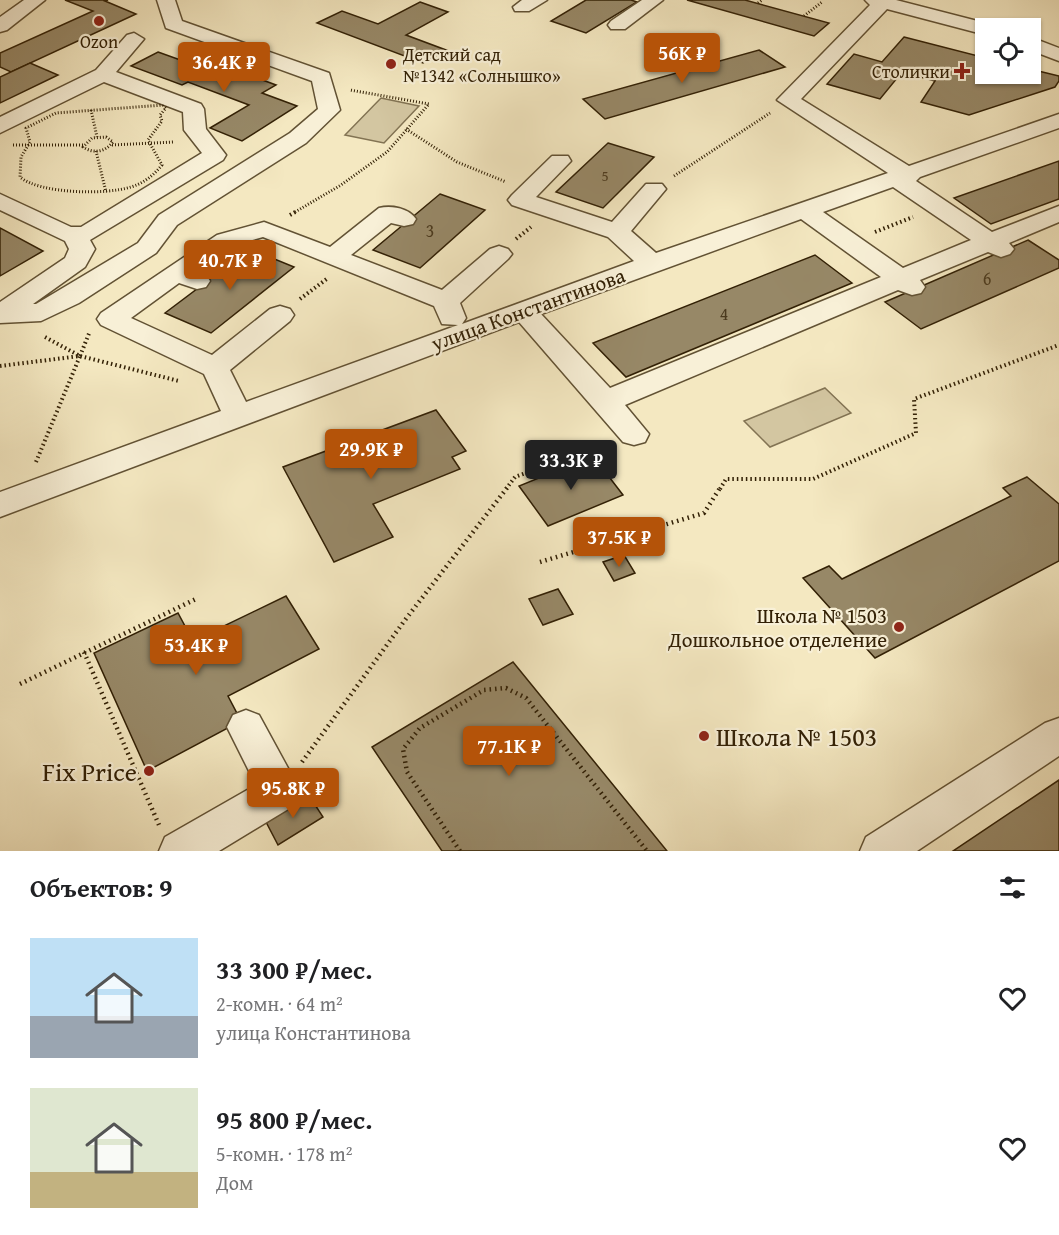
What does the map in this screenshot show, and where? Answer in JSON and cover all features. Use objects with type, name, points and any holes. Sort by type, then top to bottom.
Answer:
[{"type":"street","points":[[0,26],[36,0]]},
{"type":"street","points":[[0,314],[41,312],[70,297],[147,248],[168,220],[298,138],[329,110],[322,77],[173,24],[166,0]]},
{"type":"street","points":[[618,25],[654,0]]},
{"type":"street","points":[[975,26],[878,1],[788,100],[996,245]]},
{"type":"street","points":[[5,136],[94,78],[134,39]]},
{"type":"street","points":[[1041,48],[1059,55]]},
{"type":"street","points":[[0,201],[64,233],[75,235],[88,233],[215,155],[195,130],[193,109],[94,78]]},
{"type":"street","name":"улица Константинова","points":[[0,505],[227,393],[464,333],[652,263],[903,178],[1059,121]]},
{"type":"street","points":[[560,161],[520,200],[617,232],[652,263]]},
{"type":"street","points":[[617,232],[654,189]]},
{"type":"street","points":[[806,211],[907,283]]},
{"type":"street","points":[[340,260],[388,213],[404,219]]},
{"type":"street","points":[[604,402],[907,283],[996,245],[1033,222],[1059,213]]},
{"type":"street","points":[[1033,222],[1059,239]]},
{"type":"street","points":[[280,315],[227,393],[111,319],[187,276],[226,240],[264,230],[446,301]]},
{"type":"street","points":[[0,314],[76,262],[82,249],[75,235]]},
{"type":"street","points":[[446,301],[499,254]]},
{"type":"street","points":[[446,301],[452,319],[464,333]]},
{"type":"street","points":[[524,311],[634,434]]},
{"type":"street","points":[[171,841],[281,792],[246,728]]},
{"type":"street","points":[[880,851],[1059,735]]},
{"type":"path","points":[[758,3],[762,0]]},
{"type":"path","points":[[804,16],[822,2]]},
{"type":"path","points":[[94,78],[92,110],[96,137]]},
{"type":"path","points":[[264,230],[341,185],[387,152],[429,104],[350,90]]},
{"type":"path","points":[[654,189],[788,100]]},
{"type":"path","points":[[163,105],[166,108],[160,115],[162,121],[150,135],[149,143],[162,162],[157,171],[140,183],[123,189],[53,190],[22,181],[19,164],[30,142],[26,128],[56,113],[163,105]]},
{"type":"path","points":[[406,129],[457,162],[528,192]]},
{"type":"path","points":[[5,136],[28,145],[83,145],[96,137],[110,138],[112,145]]},
{"type":"path","points":[[83,145],[87,151],[96,152],[112,145],[203,140]]},
{"type":"path","points":[[96,152],[110,208],[119,214]]},
{"type":"path","points":[[849,242],[939,207]]},
{"type":"path","points":[[499,254],[550,211]]},
{"type":"path","points":[[280,315],[340,260]]},
{"type":"path","points":[[0,314],[80,356],[227,393]]},
{"type":"path","points":[[540,562],[704,513],[726,479],[813,479],[915,433],[914,399],[1059,345]]},
{"type":"path","points":[[0,366],[80,356]]},
{"type":"path","points":[[32,471],[80,356]]},
{"type":"path","points":[[281,792],[405,620],[515,477],[634,434]]},
{"type":"path","points":[[20,684],[198,598]]},
{"type":"path","points":[[84,652],[171,841]]},
{"type":"path","points":[[460,851],[407,772],[403,749],[420,728],[484,690],[506,688],[526,698],[648,851]]},
{"type":"shaded area","points":[[381,98],[419,106],[384,143],[345,135]]},
{"type":"shaded area","points":[[825,388],[851,413],[770,447],[744,421]]},
{"type":"building","points":[[65,0],[108,0],[105,1],[136,14],[11,72],[0,67],[0,53],[93,11]]},
{"type":"building","points":[[586,0],[637,2],[586,33],[551,21]]},
{"type":"building","points":[[687,0],[745,0],[829,23],[814,36]]},
{"type":"building","points":[[420,2],[448,12],[406,35],[446,50],[423,63],[317,23],[342,11],[378,24]]},
{"type":"building","points":[[904,37],[975,55],[975,84],[1041,84],[1041,72],[1059,76],[1059,81],[1055,87],[969,115],[921,102],[935,81],[902,72],[880,99],[827,84],[854,54],[882,62]]},
{"type":"building","points":[[759,50],[785,67],[605,119],[583,99]]},
{"type":"building","points":[[158,52],[211,71],[222,65],[276,85],[262,93],[297,106],[242,141],[210,128],[249,105],[188,82],[182,85],[131,66]]},
{"type":"building","points":[[30,63],[58,75],[0,103],[0,77]]},
{"type":"building","points":[[608,143],[654,157],[603,208],[556,192]]},
{"type":"building","points":[[1059,161],[1059,199],[991,224],[954,198]]},
{"type":"building","points":[[440,194],[485,210],[420,268],[373,250]]},
{"type":"building","points":[[0,228],[43,251],[0,276]]},
{"type":"building","points":[[1028,240],[1059,260],[1059,268],[921,329],[885,302]]},
{"type":"building","points":[[250,249],[294,267],[211,333],[165,313]]},
{"type":"building","points":[[815,255],[852,283],[626,377],[593,343]]},
{"type":"building","points":[[436,410],[466,451],[452,457],[460,469],[373,504],[393,537],[334,562],[283,467]]},
{"type":"building","points":[[593,456],[623,495],[548,526],[519,486]]},
{"type":"building","points":[[1027,477],[1059,504],[1059,561],[875,658],[803,578],[829,566],[842,579],[1011,496],[1003,488]]},
{"type":"building","points":[[624,555],[635,573],[614,581],[603,562]]},
{"type":"building","points":[[558,589],[573,614],[543,625],[529,599]]},
{"type":"building","points":[[286,596],[319,649],[228,696],[241,721],[147,771],[94,653],[178,613],[193,641]]},
{"type":"building","points":[[513,662],[667,851],[442,851],[372,747]]},
{"type":"building","points":[[1059,780],[1059,851],[953,851]]},
{"type":"building","points":[[308,794],[323,817],[278,845],[265,820]]},
{"type":"place","name":"Ozon","points":[[99,21]]},
{"type":"place","name":"Детский сад №1342 «Солнышко»","points":[[391,64]]},
{"type":"place","name":"Столички","points":[[962,71]]},
{"type":"place","name":"Школа № 1503 Дошкольное отделение","points":[[899,627]]},
{"type":"place","name":"Школа № 1503","points":[[704,736]]},
{"type":"place","name":"Fix Price","points":[[149,771]]}]
